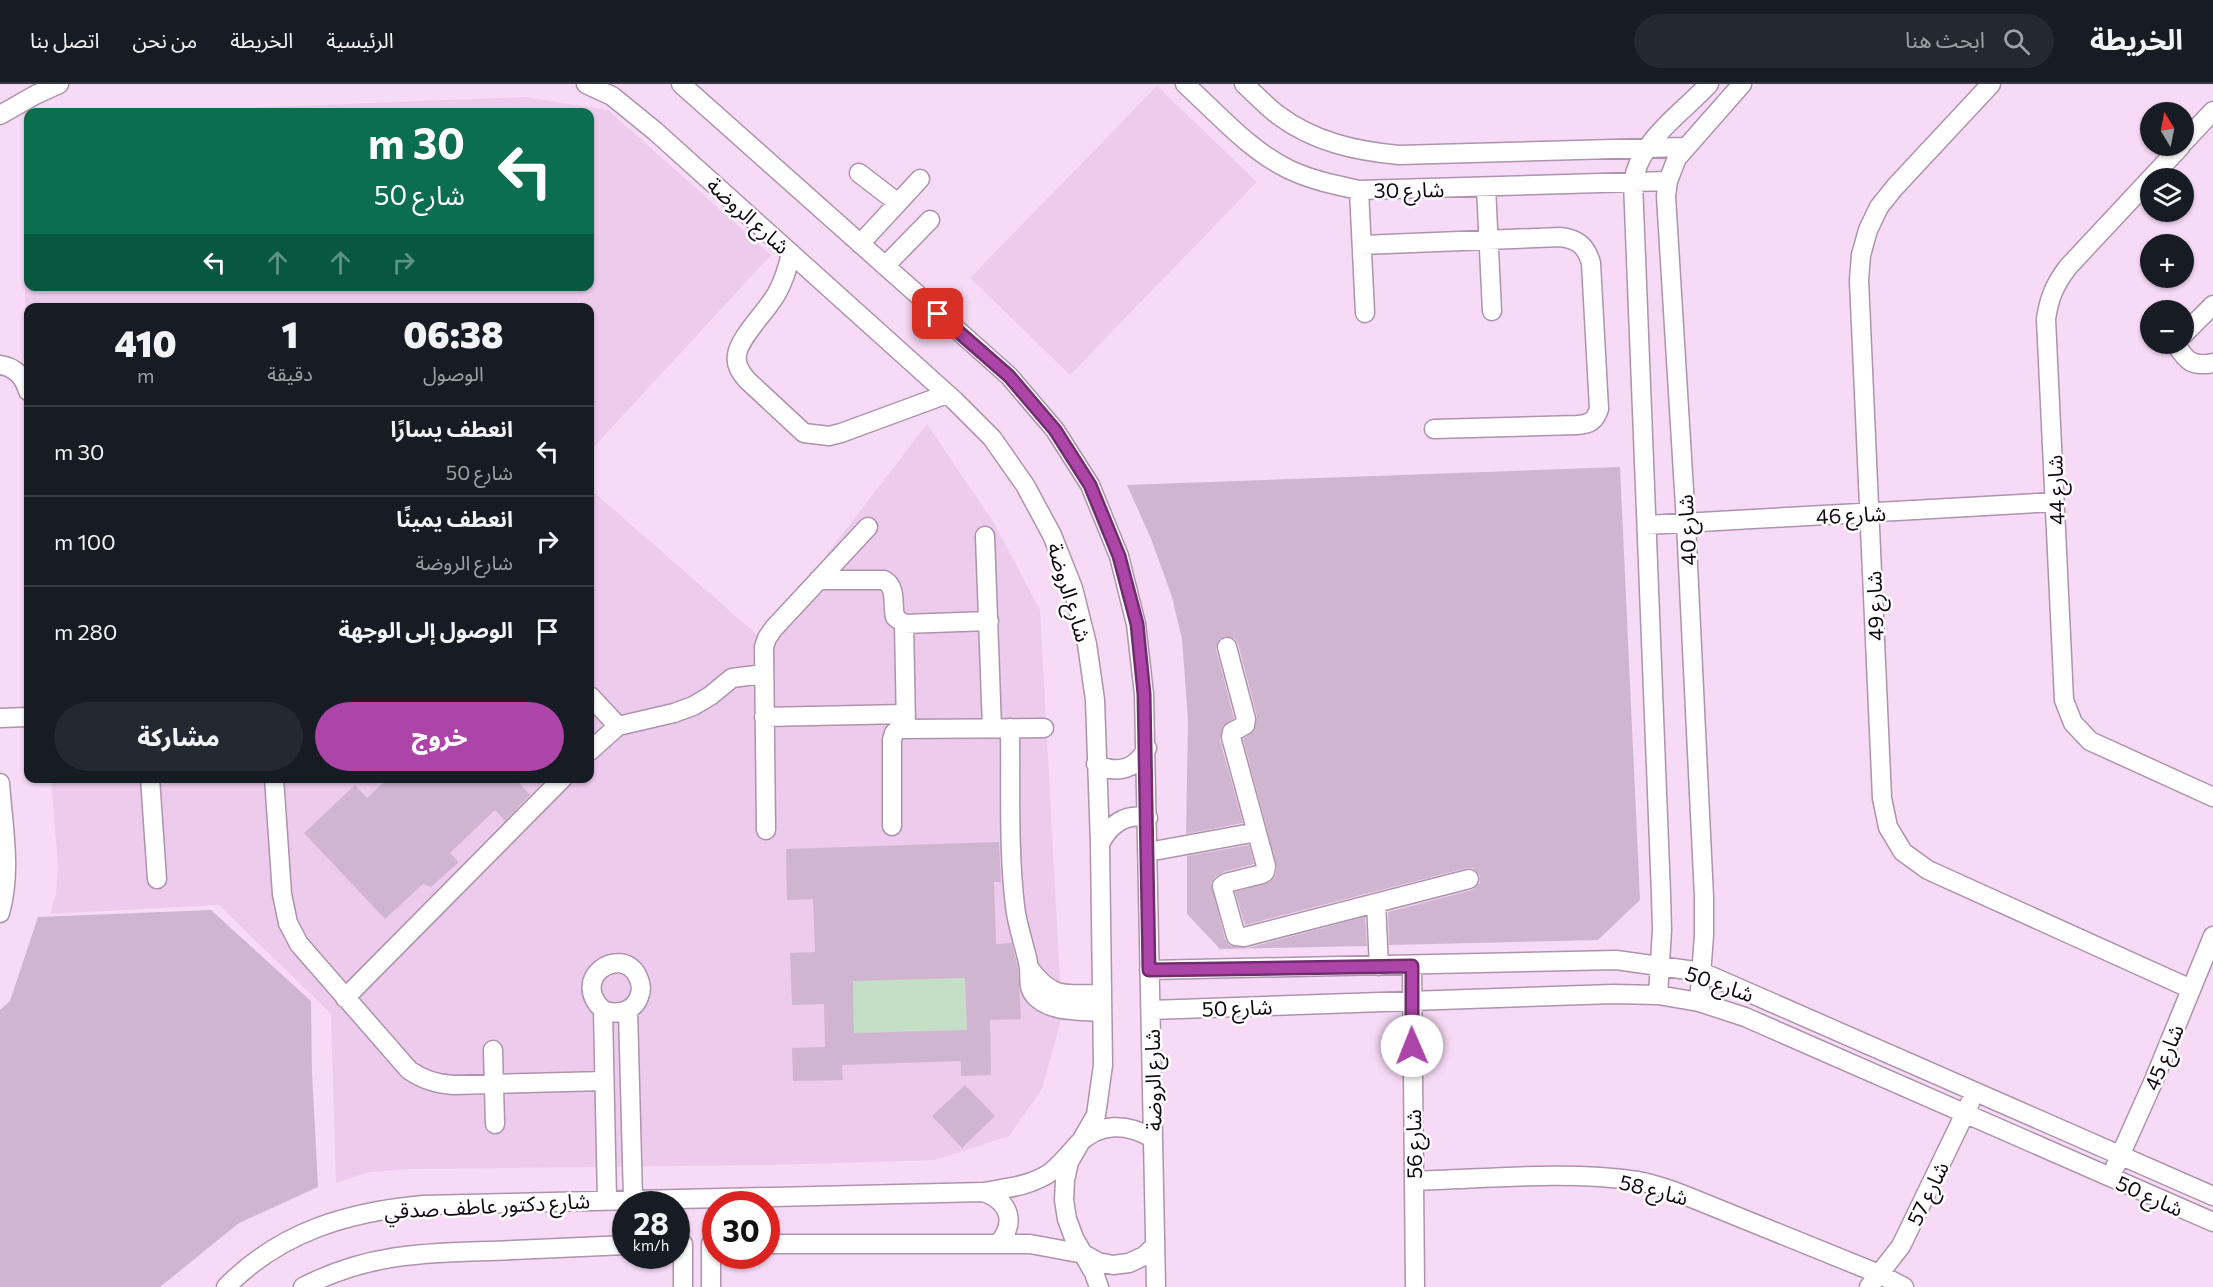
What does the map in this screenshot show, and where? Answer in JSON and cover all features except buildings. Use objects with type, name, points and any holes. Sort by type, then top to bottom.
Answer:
[{"type":"street","points":[[0,125],[7,112],[28,93],[32,84]]},
{"type":"street","points":[[7,112],[59,84]]},
{"type":"street","name":"شارع الروضة","points":[[586,84],[612,96],[656,131],[947,394],[992,438],[1025,485],[1052,535],[1073,588],[1087,644],[1095,700],[1100,844],[1103,1065],[1096,1115],[1078,1144],[1067,1171],[1064,1200],[1067,1219],[1074,1238],[1099,1287]]},
{"type":"street","name":"شارع الروضة","points":[[681,84],[1009,376],[1055,430],[1090,485],[1119,556],[1137,624],[1147,748],[1156,1287]]},
{"type":"street","name":"شارع 30","points":[[1185,84],[1256,148],[1287,169],[1322,183],[1359,190],[1668,181]]},
{"type":"street","name":"شارع 30","points":[[1244,84],[1278,115],[1306,132],[1336,145],[1367,152],[1399,155],[1684,147]]},
{"type":"street","name":"شارع 40","points":[[1658,995],[1661,903],[1633,182],[1637,165],[1645,148],[1709,84]]},
{"type":"street","name":"شارع 40","points":[[1699,1002],[1704,897],[1686,523],[1666,196],[1668,181],[1684,147],[1742,84]]},
{"type":"street","name":"شارع 49","points":[[1991,84],[1879,207],[1868,230],[1861,255],[1859,280],[1882,798],[1888,827],[1903,852],[1928,870],[2191,989]]},
{"type":"street","name":"شارع 44","points":[[2194,131],[2213,111]]},
{"type":"street","name":"شارع 44","points":[[2171,156],[2068,267],[2056,282],[2049,300],[2046,318],[2064,700],[2073,723],[2090,741],[2213,797]]},
{"type":"street","points":[[859,173],[898,203]]},
{"type":"street","points":[[860,244],[920,178]]},
{"type":"street","points":[[1486,187],[1492,311]]},
{"type":"street","points":[[1359,190],[1365,313]]},
{"type":"street","points":[[885,266],[930,220]]},
{"type":"street","points":[[1362,245],[1560,237],[1572,238],[1588,253],[1591,263],[1599,409],[1596,418],[1588,424],[1434,429]]},
{"type":"street","points":[[791,253],[786,274],[777,293],[740,345],[736,357],[739,370],[747,380],[804,433],[829,436],[841,433],[947,394]]},
{"type":"street","points":[[2194,324],[2212,306]]},
{"type":"street","points":[[2182,354],[2184,358],[2200,365],[2213,363]]},
{"type":"street","points":[[0,365],[12,368],[20,374],[24,382]]},
{"type":"street","name":"شارع 46","points":[[1647,525],[2055,502]]},
{"type":"street","points":[[766,830],[764,647],[767,638],[868,527]]},
{"type":"street","points":[[985,536],[988,621],[1001,728],[1013,888],[1019,932],[1029,968],[1039,982],[1059,994],[1102,1003]]},
{"type":"street","points":[[818,580],[884,580],[890,583],[895,617],[904,624],[988,621]]},
{"type":"street","points":[[892,826],[892,740],[894,734],[906,721],[904,624]]},
{"type":"street","points":[[1227,647],[1246,719],[1245,725],[1232,732],[1231,737],[1266,866],[1265,872],[1222,886],[1235,932],[1239,938],[1469,879]]},
{"type":"street","points":[[594,747],[618,726],[674,713],[693,706],[732,678],[764,674]]},
{"type":"street","points":[[594,700],[618,726]]},
{"type":"street","points":[[0,718],[24,717]]},
{"type":"street","points":[[764,717],[1044,728]]},
{"type":"street","points":[[1096,764],[1120,771],[1132,767],[1141,759],[1147,748]]},
{"type":"street","points":[[0,783],[6,853],[0,913]]},
{"type":"street","points":[[150,783],[157,879]]},
{"type":"street","points":[[274,783],[282,894],[288,923],[299,944],[409,1070],[435,1084],[604,1081]]},
{"type":"street","points":[[345,998],[558,783]]},
{"type":"street","points":[[1100,844],[1111,826],[1120,820],[1140,816],[1148,818]]},
{"type":"street","points":[[1148,852],[1257,832]]},
{"type":"street","points":[[1376,903],[1379,966]]},
{"type":"street","name":"شارع 45","points":[[2110,1177],[2154,1080],[2213,936]]},
{"type":"street","name":"شارع 50","points":[[1149,970],[1616,960],[1702,972],[2213,1196]]},
{"type":"street","points":[[616,963],[627,966],[636,973],[640,982],[640,993],[636,1003],[628,1010],[611,1013],[603,1010],[595,1002],[591,992],[592,981],[597,972],[606,966],[616,963]]},
{"type":"street","name":"شارع 56","points":[[1412,966],[1415,1287]]},
{"type":"street","name":"شارع 50","points":[[1150,1010],[1658,995],[1699,1002],[1745,1017],[2213,1222]]},
{"type":"street","points":[[603,1010],[607,1200]]},
{"type":"street","points":[[628,1010],[633,1191]]},
{"type":"street","points":[[493,1050],[495,1124]]},
{"type":"street","name":"شارع 57","points":[[1874,1281],[1901,1246],[1976,1092]]},
{"type":"street","points":[[1078,1144],[1090,1134],[1106,1128],[1122,1126],[1138,1130],[1152,1138]]},
{"type":"street","name":"شارع دكتور عاطف صدقي","points":[[690,1198],[984,1192],[1032,1182],[1050,1172],[1078,1144]]},
{"type":"street","name":"شارع 58","points":[[1414,1180],[1575,1176],[1639,1182],[1670,1189],[1874,1281],[1904,1287]]},
{"type":"street","points":[[984,1192],[995,1196],[1003,1203],[1008,1213],[1009,1224],[1006,1235],[999,1243]]},
{"type":"street","name":"شارع دكتور عاطف صدقي","points":[[226,1287],[255,1260],[285,1242],[318,1226],[352,1215],[423,1204],[612,1200]]},
{"type":"street","points":[[780,1244],[1030,1244],[1084,1254],[1098,1262],[1113,1265],[1129,1263],[1144,1256],[1155,1246]]},
{"type":"street","points":[[303,1287],[338,1270],[374,1260],[411,1254],[612,1246]]},
{"type":"street","points":[[682,1269],[683,1287]]},
{"type":"street","points":[[711,1287],[712,1269]]},
{"type":"shaded area","points":[[1157,86],[1257,182],[1070,375],[970,278]]},
{"type":"shaded area","points":[[525,97],[608,110],[771,255],[594,447],[594,303],[25,303],[25,291],[594,291],[594,108],[247,108]]},
{"type":"shaded area","points":[[927,424],[995,525],[1040,610],[1062,1016],[1042,1089],[1009,1136],[935,1160],[772,1165],[408,1169],[369,1172],[336,1183],[331,1014],[219,905],[50,914],[56,894],[58,865],[51,783],[594,783],[594,492],[762,639]]},
{"type":"green space","points":[[965,978],[967,1030],[854,1033],[853,981]]},
{"type":"route","points":[[938,314],[1009,376],[1055,430],[1090,485],[1119,556],[1137,624],[1144,694],[1147,748],[1149,970],[1412,966],[1412,1046]]}]
